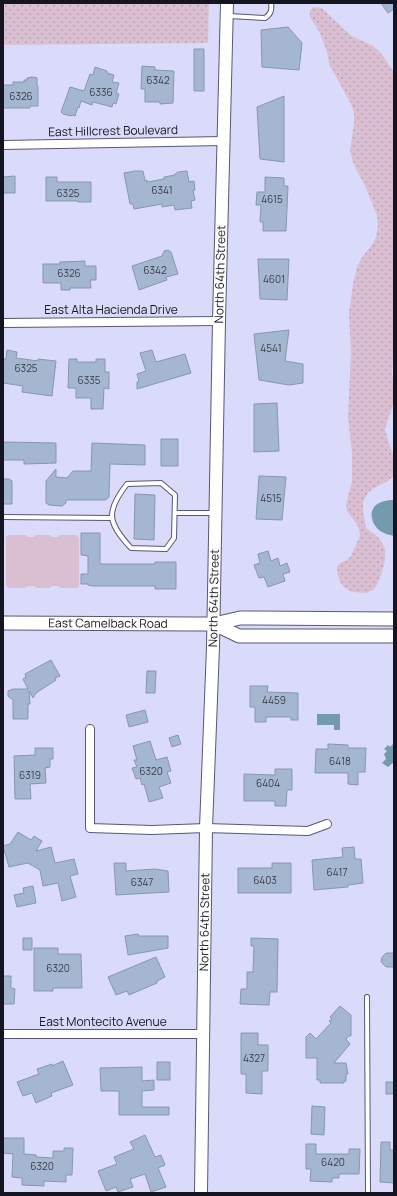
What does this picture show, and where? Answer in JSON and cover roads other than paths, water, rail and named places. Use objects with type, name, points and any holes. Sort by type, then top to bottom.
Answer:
[{"type":"main road","name":"East Camelback Road","points":[[3,623],[214,624],[240,618],[393,618]]},
{"type":"main road","points":[[392,636],[393,618]]},
{"type":"main road","name":"East Camelback Road","points":[[214,624],[239,636],[392,636]]},
{"type":"street","name":"North 64th Street","points":[[201,1193],[206,828],[214,624],[215,513],[227,3]]},
{"type":"street","name":"East Hillcrest Boulevard","points":[[3,145],[223,142]]},
{"type":"street","name":"East Alta Hacienda Drive","points":[[3,323],[219,322]]},
{"type":"street","points":[[90,729],[90,828],[152,830],[206,828],[308,831],[327,824]]},
{"type":"street","name":"East Montecito Avenue","points":[[3,1034],[203,1034]]},
{"type":"lane","points":[[226,16],[265,18],[270,15],[272,9],[271,3]]},
{"type":"lane","points":[[160,483],[175,495],[176,513],[174,538],[166,549],[131,548],[119,535],[111,518],[116,498],[127,484],[160,483]]},
{"type":"lane","points":[[176,513],[215,513]]},
{"type":"lane","points":[[3,517],[111,518]]},
{"type":"lane","points":[[368,997],[368,1193]]},
{"type":"water","points":[[394,500],[394,536],[379,530],[376,527],[372,520],[372,512],[376,505],[385,501]]},
{"type":"water","points":[[317,714],[340,714],[340,730],[334,730],[334,725],[317,725]]},
{"type":"water","points":[[394,743],[394,762],[388,767],[382,763],[386,759],[384,754],[387,751],[384,749],[388,745],[390,747]]}]
